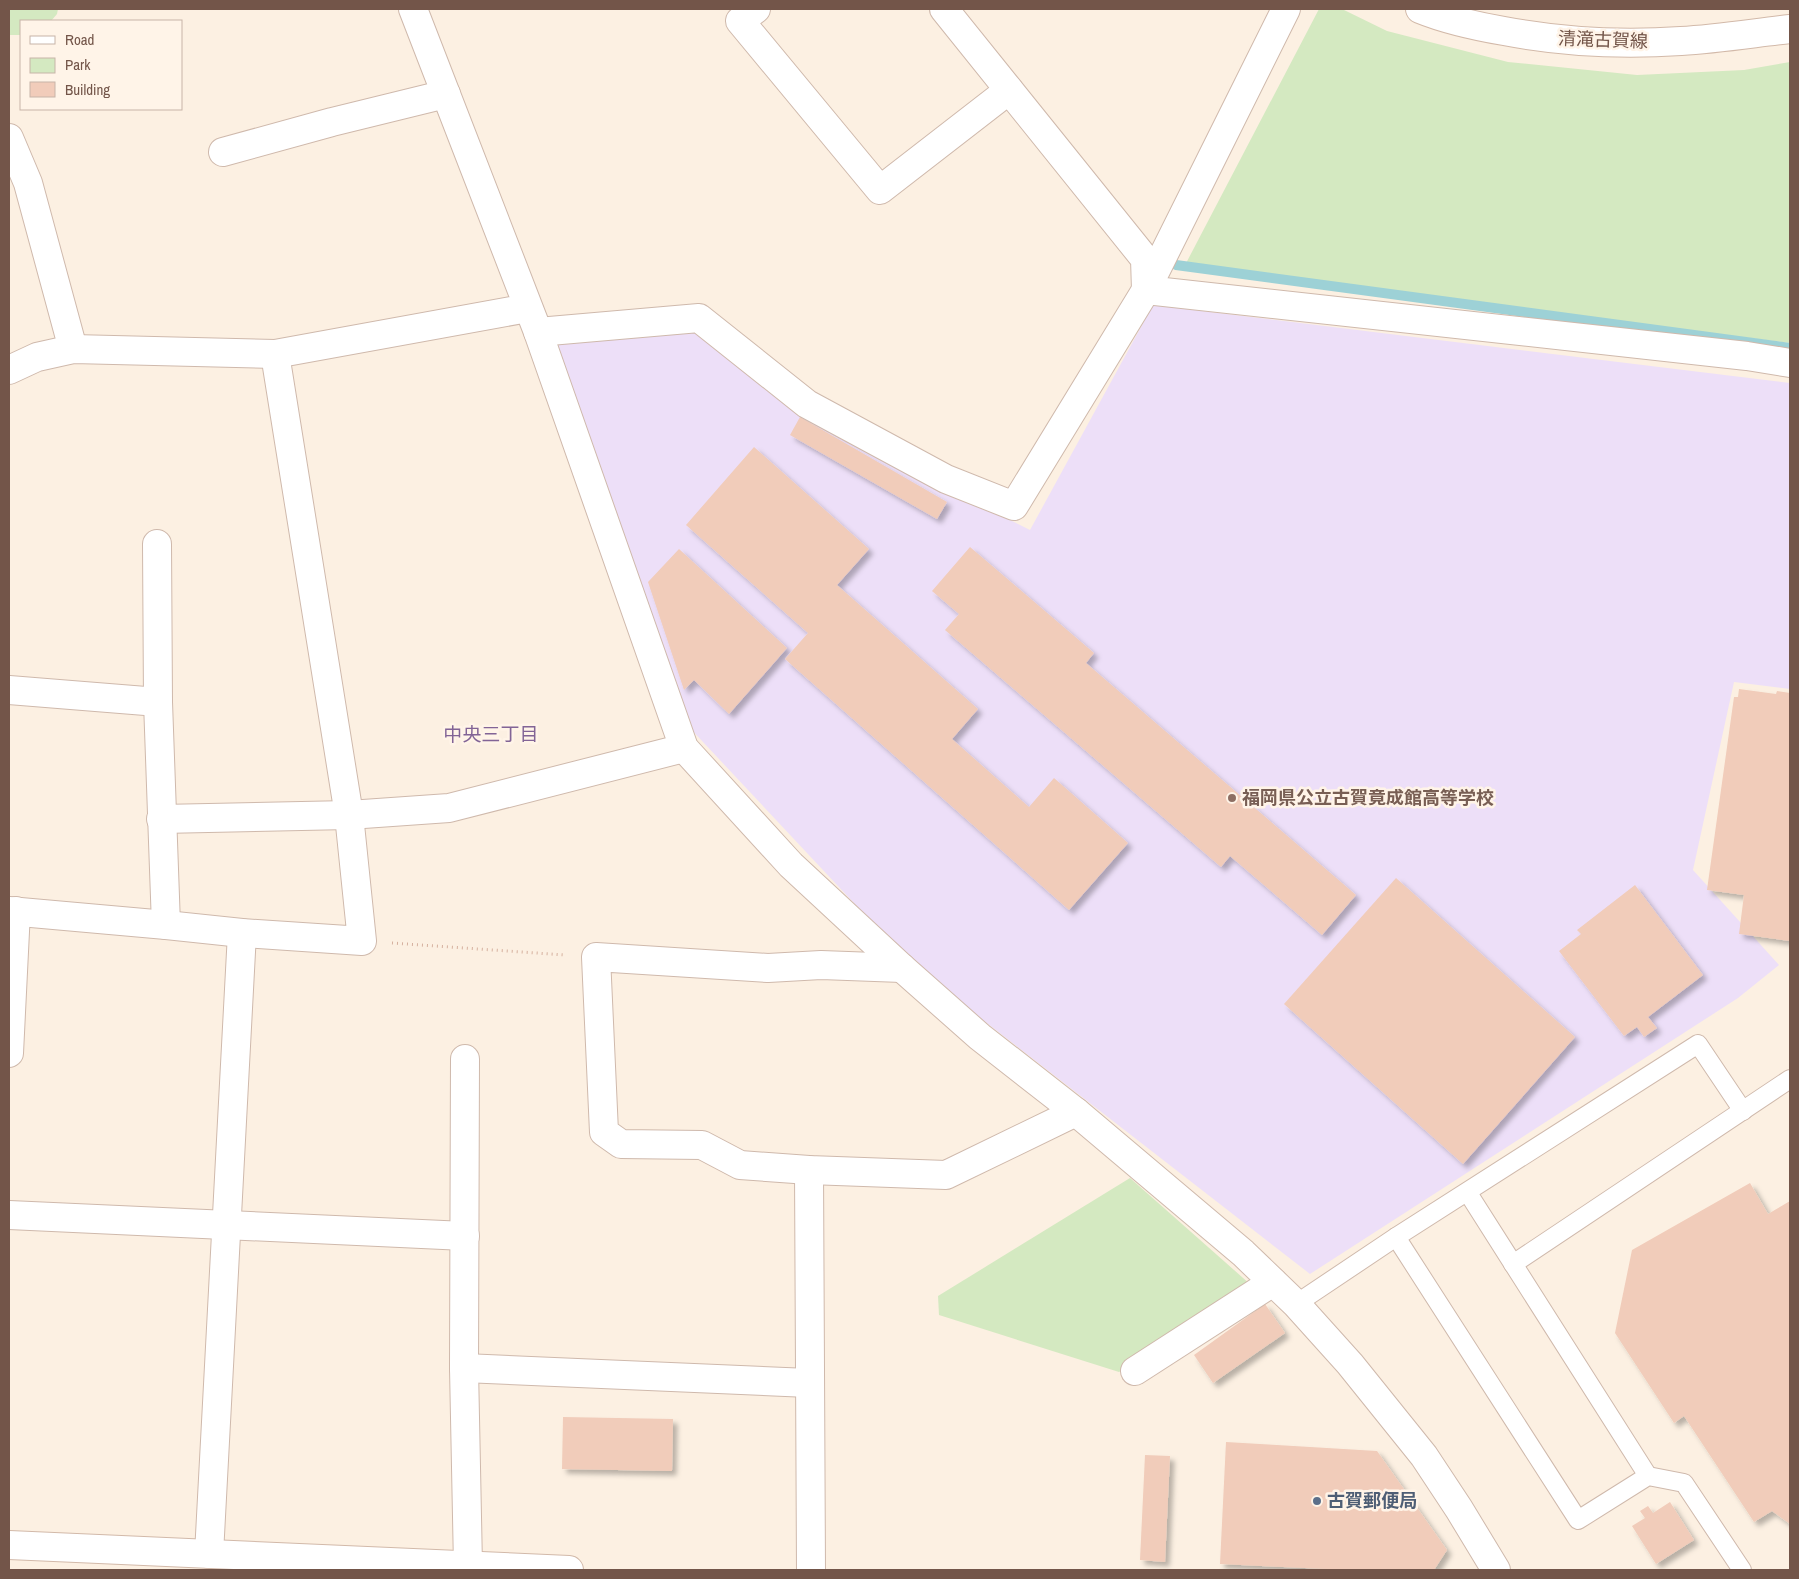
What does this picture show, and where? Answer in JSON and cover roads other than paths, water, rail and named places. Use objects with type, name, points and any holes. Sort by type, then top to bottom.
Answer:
[{"type":"street","points":[[412,9],[533,320],[684,748],[791,865],[902,968],[980,1037],[1076,1112],[1242,1253],[1296,1304],[1350,1364],[1424,1456],[1496,1570]]},
{"type":"street","points":[[756,9],[740,21],[880,190],[1009,90]]},
{"type":"street","points":[[944,9],[1145,259],[1146,290]]},
{"type":"street","points":[[9,370],[37,357],[73,349],[275,354],[533,320],[699,318],[807,404],[946,479],[1014,506],[1146,290],[1286,9]]},
{"type":"street","name":"清滝古賀線","points":[[1420,9],[1470,25],[1541,38],[1599,42],[1680,41],[1790,29]]},
{"type":"street","points":[[223,152],[332,122],[446,94]]},
{"type":"street","points":[[9,138],[28,183],[73,349]]},
{"type":"street","points":[[1146,290],[1737,355],[1790,363]]},
{"type":"street","points":[[9,1053],[12,911],[242,933],[362,940],[349,815],[275,354]]},
{"type":"street","points":[[157,544],[158,702],[166,925]]},
{"type":"street","points":[[9,690],[158,702]]},
{"type":"street","points":[[161,819],[349,815],[449,808],[684,748]]},
{"type":"street","points":[[208,1554],[242,933]]},
{"type":"street","points":[[902,968],[821,965],[768,968],[596,958],[604,1132],[621,1144],[702,1145],[740,1166],[946,1175],[1076,1112]]},
{"type":"street","points":[[465,1059],[464,1368],[468,1566]]},
{"type":"street","points":[[809,1170],[811,1570]]},
{"type":"street","points":[[9,1215],[465,1236]]},
{"type":"street","points":[[1135,1371],[1273,1282]]},
{"type":"street","points":[[464,1368],[809,1382]]},
{"type":"street","points":[[9,1545],[570,1570]]},
{"type":"lane","points":[[1296,1304],[1698,1044],[1742,1111]]},
{"type":"lane","points":[[1513,1264],[1790,1079]]},
{"type":"lane","points":[[1468,1193],[1648,1476]]},
{"type":"lane","points":[[1396,1238],[1578,1520],[1648,1476],[1684,1483],[1742,1570]]},
{"type":"waterway","points":[[1176,265],[1790,348]]},
{"type":"place","name":"福岡県公立古賀竟成館高等学校","points":[[1232,798]]},
{"type":"place","name":"古賀郵便局","points":[[1317,1501]]},
{"type":"district","name":"中央三丁目","points":[[491,734]]}]
